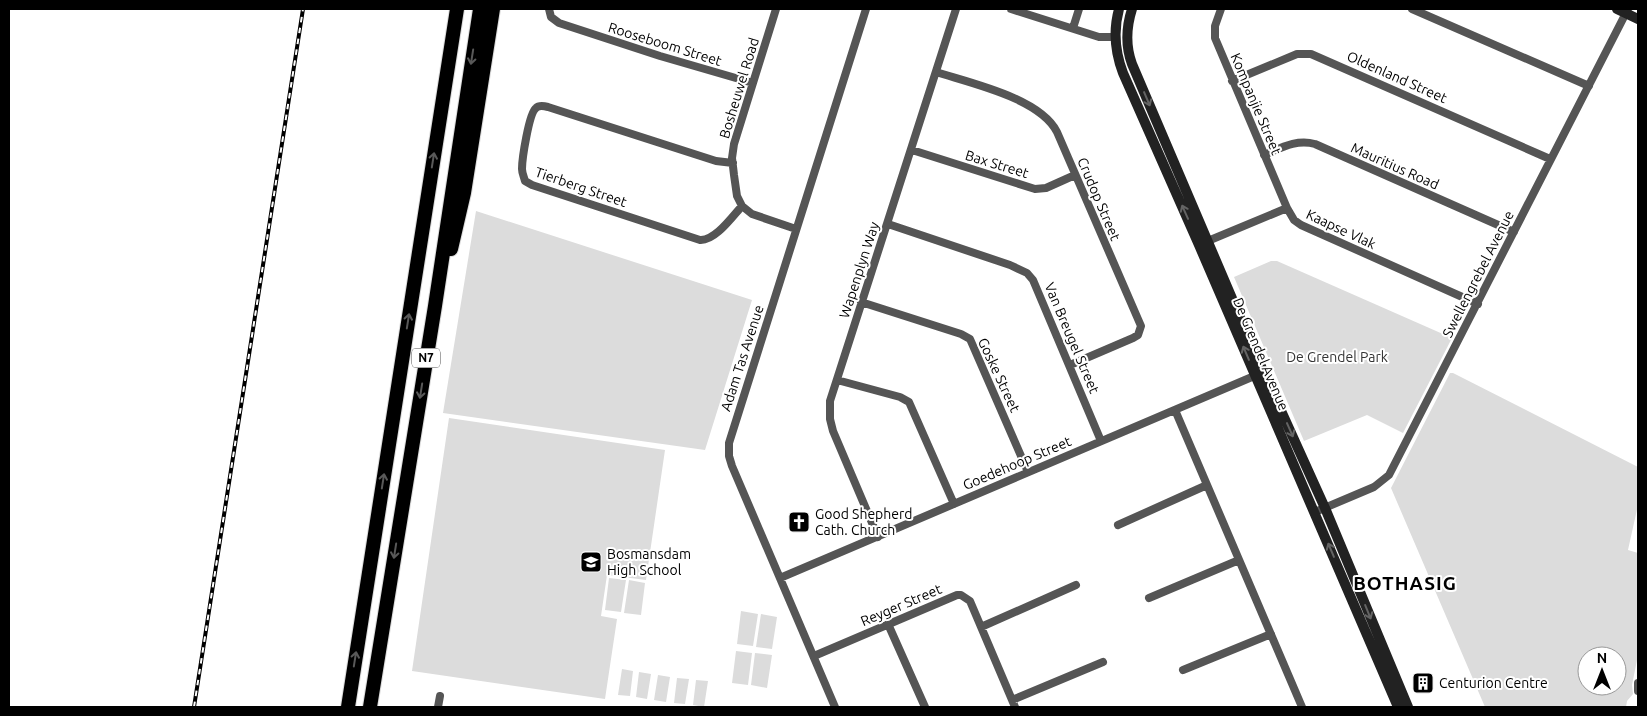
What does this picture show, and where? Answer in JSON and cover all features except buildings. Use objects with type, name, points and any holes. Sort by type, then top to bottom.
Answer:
[{"type":"highway","name":"N7","points":[[348,707],[457,9]]},
{"type":"highway","name":"N7","points":[[370,707],[480,9]]},
{"type":"highway","points":[[434,306],[444,282],[464,193],[493,9]]},
{"type":"street","name":"Rooseboom Street","points":[[549,9],[552,16],[559,23],[753,84]]},
{"type":"street","name":"Bosheuwel Road","points":[[742,206],[737,196],[733,163],[734,144],[776,9]]},
{"type":"street","name":"Adam Tas Avenue","points":[[836,707],[732,466],[729,456],[729,443],[866,9]]},
{"type":"street","name":"Wapenplyn Way","points":[[878,537],[830,419],[830,401],[956,9]]},
{"type":"street","points":[[1011,9],[1099,37],[1114,37],[1122,33],[1128,24]]},
{"type":"street","points":[[1073,28],[1079,9]]},
{"type":"street","name":"De Grendel Avenue","points":[[1119,9],[1114,37],[1119,61],[1127,83],[1204,243]]},
{"type":"street","name":"De Grendel Avenue","points":[[1132,9],[1126,35],[1129,54],[1204,243],[1398,707]]},
{"type":"street","name":"Kompanjie Street","points":[[1220,9],[1214,34],[1232,81],[1287,208]]},
{"type":"street","points":[[1412,9],[1589,86]]},
{"type":"street","points":[[1624,10],[1638,19]]},
{"type":"street","name":"Swellengrebel Avenue","points":[[1315,512],[1374,488],[1389,475],[1589,86],[1624,10]]},
{"type":"street","points":[[1114,37],[1123,42],[1129,54]]},
{"type":"street","name":"Oldenland Street","points":[[1232,81],[1297,54],[1311,54],[1550,159]]},
{"type":"street","name":"Crudop Street","points":[[936,72],[1027,104],[1052,122],[1058,132],[1140,326],[1140,333],[1137,336],[1070,366]]},
{"type":"street","name":"Tierberg Street","points":[[733,163],[716,161],[540,106],[532,114],[522,171],[528,183],[700,240],[713,237],[742,206]]},
{"type":"street","name":"Mauritius Road","points":[[1264,155],[1294,143],[1315,144],[1514,232]]},
{"type":"street","name":"Bax Street","points":[[912,150],[1035,189],[1046,188],[1075,175]]},
{"type":"street","points":[[742,206],[752,214],[796,229]]},
{"type":"street","name":"Kaapse Vlak","points":[[1204,243],[1287,208],[1294,220],[1301,225],[1478,304]]},
{"type":"street","name":"Van Breugel Street","points":[[888,224],[1010,265],[1028,273],[1033,280],[1101,441]]},
{"type":"street","name":"Goske Street","points":[[861,302],[961,334],[970,339],[1028,472]]},
{"type":"street","name":"De Grendel Avenue","points":[[1259,373],[1325,508],[1408,707]]},
{"type":"street","name":"Goedehoop Street","points":[[780,578],[1259,373]]},
{"type":"street","points":[[837,380],[900,397],[909,402],[954,504]]},
{"type":"street","points":[[1175,410],[1302,707]]},
{"type":"street","points":[[1118,525],[1207,485]]},
{"type":"street","points":[[1149,598],[1239,560]]},
{"type":"street","points":[[982,627],[1076,586]]},
{"type":"street","name":"Reyger Street","points":[[814,656],[962,594],[970,601],[1014,704],[1102,662]]},
{"type":"street","points":[[888,624],[925,707]]},
{"type":"street","points":[[1183,670],[1271,634]]},
{"type":"street","points":[[1638,684],[1638,691]]},
{"type":"street","points":[[438,707],[440,696]]},
{"type":"green space","points":[[476,211],[752,300],[705,450],[443,413]]},
{"type":"green space","name":"De Grendel Park","points":[[1271,261],[1277,261],[1452,338],[1403,433],[1367,415],[1304,441],[1234,277]]},
{"type":"green space","points":[[1450,373],[1638,467],[1638,505],[1628,550],[1638,553],[1638,655],[1632,685],[1633,694],[1627,701],[1626,707],[1485,707],[1391,488]]},
{"type":"green space","points":[[449,418],[665,450],[646,580],[607,575],[601,616],[617,619],[605,699],[412,671]]},
{"type":"green space","points":[[609,578],[626,580],[621,612],[605,610]]},
{"type":"green space","points":[[629,580],[645,583],[641,615],[624,613]]},
{"type":"green space","points":[[741,611],[758,614],[753,646],[737,644]]},
{"type":"green space","points":[[761,614],[777,617],[772,649],[756,647]]},
{"type":"green space","points":[[736,651],[752,653],[748,685],[732,683]]},
{"type":"green space","points":[[755,653],[772,655],[767,688],[751,685]]},
{"type":"green space","points":[[622,669],[633,671],[630,696],[618,695]]},
{"type":"green space","points":[[639,672],[651,674],[647,699],[636,697]]},
{"type":"green space","points":[[658,675],[670,677],[666,702],[654,700]]},
{"type":"green space","points":[[677,678],[689,679],[685,704],[674,703]]},
{"type":"green space","points":[[696,680],[708,681],[704,707],[693,705]]},
{"type":"railway","points":[[194,707],[303,9]]},
{"type":"place","name":"Good Shepherd Cath. Church","points":[[799,522]]},
{"type":"place","name":"Bosmansdam High School","points":[[591,562]]},
{"type":"place","name":"Centurion Centre","points":[[1423,683]]},
{"type":"district","name":"BOTHASIG","points":[[1405,583]]}]
